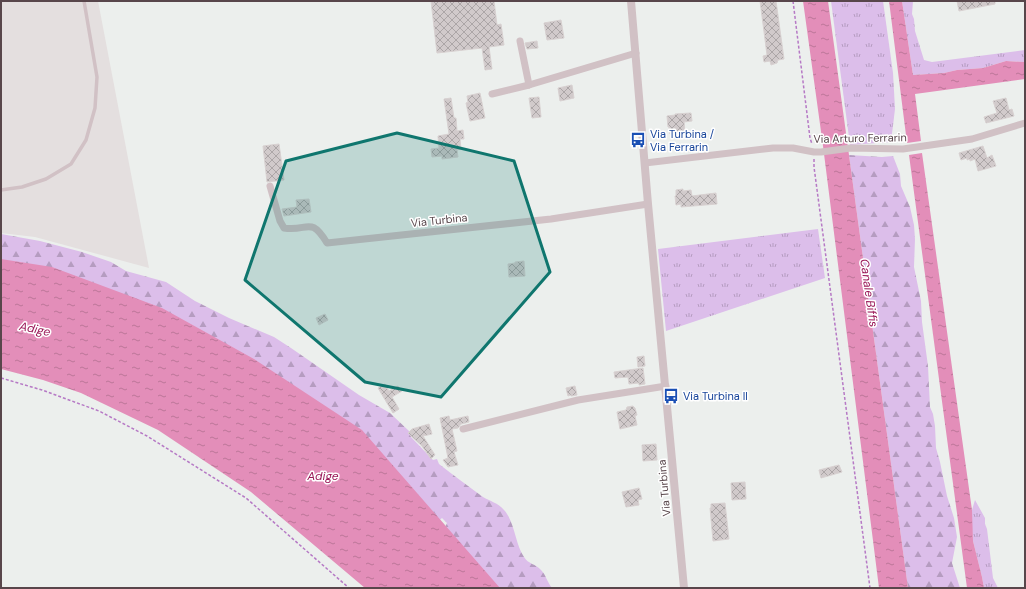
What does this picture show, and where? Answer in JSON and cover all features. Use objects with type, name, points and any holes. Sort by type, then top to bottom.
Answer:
[{"type":"street","name":"Via Turbina","points":[[632,1],[648,204],[684,588]]},
{"type":"street","points":[[520,41],[529,85]]},
{"type":"street","points":[[492,94],[529,85],[636,52]]},
{"type":"street","name":"Via Arturo Ferrarin","points":[[645,163],[773,148],[794,148],[818,152],[851,148],[903,149],[972,139],[1025,123]]},
{"type":"street","name":"Via Turbina","points":[[270,186],[280,221],[284,228],[290,229],[311,226],[316,228],[321,233],[327,243],[550,219],[648,204]]},
{"type":"street","points":[[463,428],[578,400],[666,386]]},
{"type":"lane","points":[[1,190],[22,187],[46,179],[71,164],[86,140],[95,108],[97,77],[84,1]]},
{"type":"path","points":[[793,1],[810,138],[818,152],[814,167],[870,588]]},
{"type":"path","points":[[1,378],[42,390],[99,411],[147,436],[246,498],[349,588]]},
{"type":"highlighted area","points":[[397,133],[514,161],[550,272],[441,397],[365,382],[245,280],[286,161]]},
{"type":"shaded area","points":[[1,1],[98,1],[149,268],[35,237],[1,233]]},
{"type":"green space","points":[[831,1],[883,1],[893,73],[895,109],[891,142],[850,145]]},
{"type":"green space","points":[[902,1],[913,1],[912,14],[915,31],[924,60],[932,62],[1025,50],[1025,62],[1006,61],[983,68],[913,75]]},
{"type":"green space","points":[[849,155],[882,157],[893,156],[900,174],[901,186],[910,207],[914,225],[914,267],[921,301],[922,322],[928,366],[930,407],[935,426],[936,448],[947,496],[954,518],[957,537],[952,563],[960,588],[908,588]]},
{"type":"green space","points":[[818,229],[825,278],[666,331],[658,249]]},
{"type":"green space","points":[[1,234],[40,241],[82,252],[111,262],[126,271],[166,282],[195,301],[229,318],[274,337],[359,395],[390,413],[409,431],[411,437],[433,460],[437,459],[439,464],[483,497],[502,508],[508,515],[524,557],[541,570],[552,588],[479,588],[440,539],[447,523],[442,518],[435,524],[1,268]]},
{"type":"green space","points":[[975,500],[985,518],[993,578],[998,588],[984,588],[973,541],[972,510]]},
{"type":"water","points":[[803,1],[828,1],[908,588],[879,588],[823,146]]},
{"type":"water","points":[[889,1],[902,1],[913,75],[983,68],[1006,61],[1025,62],[1025,79],[915,94],[921,141],[907,143]]},
{"type":"water","points":[[922,153],[972,510],[973,541],[984,588],[967,588],[909,155]]},
{"type":"water","name":"Adige","points":[[1,259],[52,267],[162,308],[254,359],[362,430],[500,588],[365,588],[251,492],[158,430],[81,393],[43,380],[1,369]]},
{"type":"building","points":[[431,1],[494,1],[497,25],[501,24],[504,45],[489,47],[492,69],[485,70],[482,48],[437,53]]},
{"type":"building","points":[[760,1],[776,1],[784,59],[778,60],[777,63],[771,65],[770,61],[764,62],[763,56],[767,55]]},
{"type":"building","points":[[957,1],[995,1],[995,4],[959,11]]},
{"type":"building","points":[[561,20],[564,38],[547,40],[544,23]]},
{"type":"building","points":[[537,41],[538,48],[527,49],[525,43]]},
{"type":"building","points":[[572,85],[574,98],[560,101],[558,88]]},
{"type":"building","points":[[480,93],[485,118],[470,121],[466,103],[468,102],[467,96]]},
{"type":"building","points":[[539,97],[541,117],[532,118],[529,98]]},
{"type":"building","points":[[451,98],[454,118],[456,118],[457,131],[463,130],[464,139],[460,139],[461,149],[457,150],[458,157],[442,159],[442,156],[432,157],[431,149],[439,148],[438,136],[449,134],[444,99]]},
{"type":"building","points":[[1006,98],[1009,110],[1012,109],[1014,116],[986,123],[984,117],[997,113],[993,101]]},
{"type":"building","points":[[691,113],[692,121],[684,122],[685,132],[670,134],[667,116]]},
{"type":"building","points":[[279,144],[284,180],[267,182],[263,146]]},
{"type":"building","points":[[983,146],[987,158],[992,155],[996,166],[978,171],[975,159],[970,161],[970,159],[967,160],[967,158],[961,160],[959,153]]},
{"type":"building","points":[[683,189],[683,191],[691,190],[692,196],[716,193],[717,204],[681,207],[681,204],[676,205],[676,190]]},
{"type":"building","points":[[309,199],[311,212],[284,216],[282,209],[297,207],[296,200]]},
{"type":"building","points":[[524,261],[525,276],[509,277],[508,264]]},
{"type":"building","points":[[325,314],[328,320],[319,325],[316,318]]},
{"type":"building","points":[[644,356],[645,366],[638,367],[637,357]]},
{"type":"building","points":[[643,368],[645,384],[629,384],[628,377],[615,378],[614,372]]},
{"type":"building","points":[[385,384],[389,391],[398,386],[402,391],[392,397],[399,409],[393,413],[378,388]]},
{"type":"building","points":[[575,386],[577,395],[568,396],[566,388]]},
{"type":"building","points":[[633,406],[637,415],[635,416],[637,425],[620,429],[617,412],[626,410],[627,407]]},
{"type":"building","points":[[449,416],[450,420],[468,416],[469,422],[461,424],[458,428],[452,429],[457,451],[454,452],[458,465],[448,467],[443,460],[448,458],[440,418]]},
{"type":"building","points":[[429,424],[432,434],[423,436],[435,455],[431,459],[422,446],[408,433],[412,429]]},
{"type":"building","points":[[656,444],[657,460],[643,461],[642,445]]},
{"type":"building","points":[[839,465],[842,472],[821,478],[819,470]]},
{"type":"building","points":[[745,482],[746,499],[732,500],[731,483]]},
{"type":"building","points":[[639,488],[642,499],[638,500],[639,505],[626,507],[622,492]]},
{"type":"building","points":[[725,503],[729,539],[713,541],[710,508],[711,504]]},
{"type":"place","name":"Via Turbina / Via Ferrarin","points":[[638,140]]},
{"type":"place","name":"Via Turbina II","points":[[671,396]]},
{"type":"water label","name":"Canale Biffis","points":[[869,293]]}]
